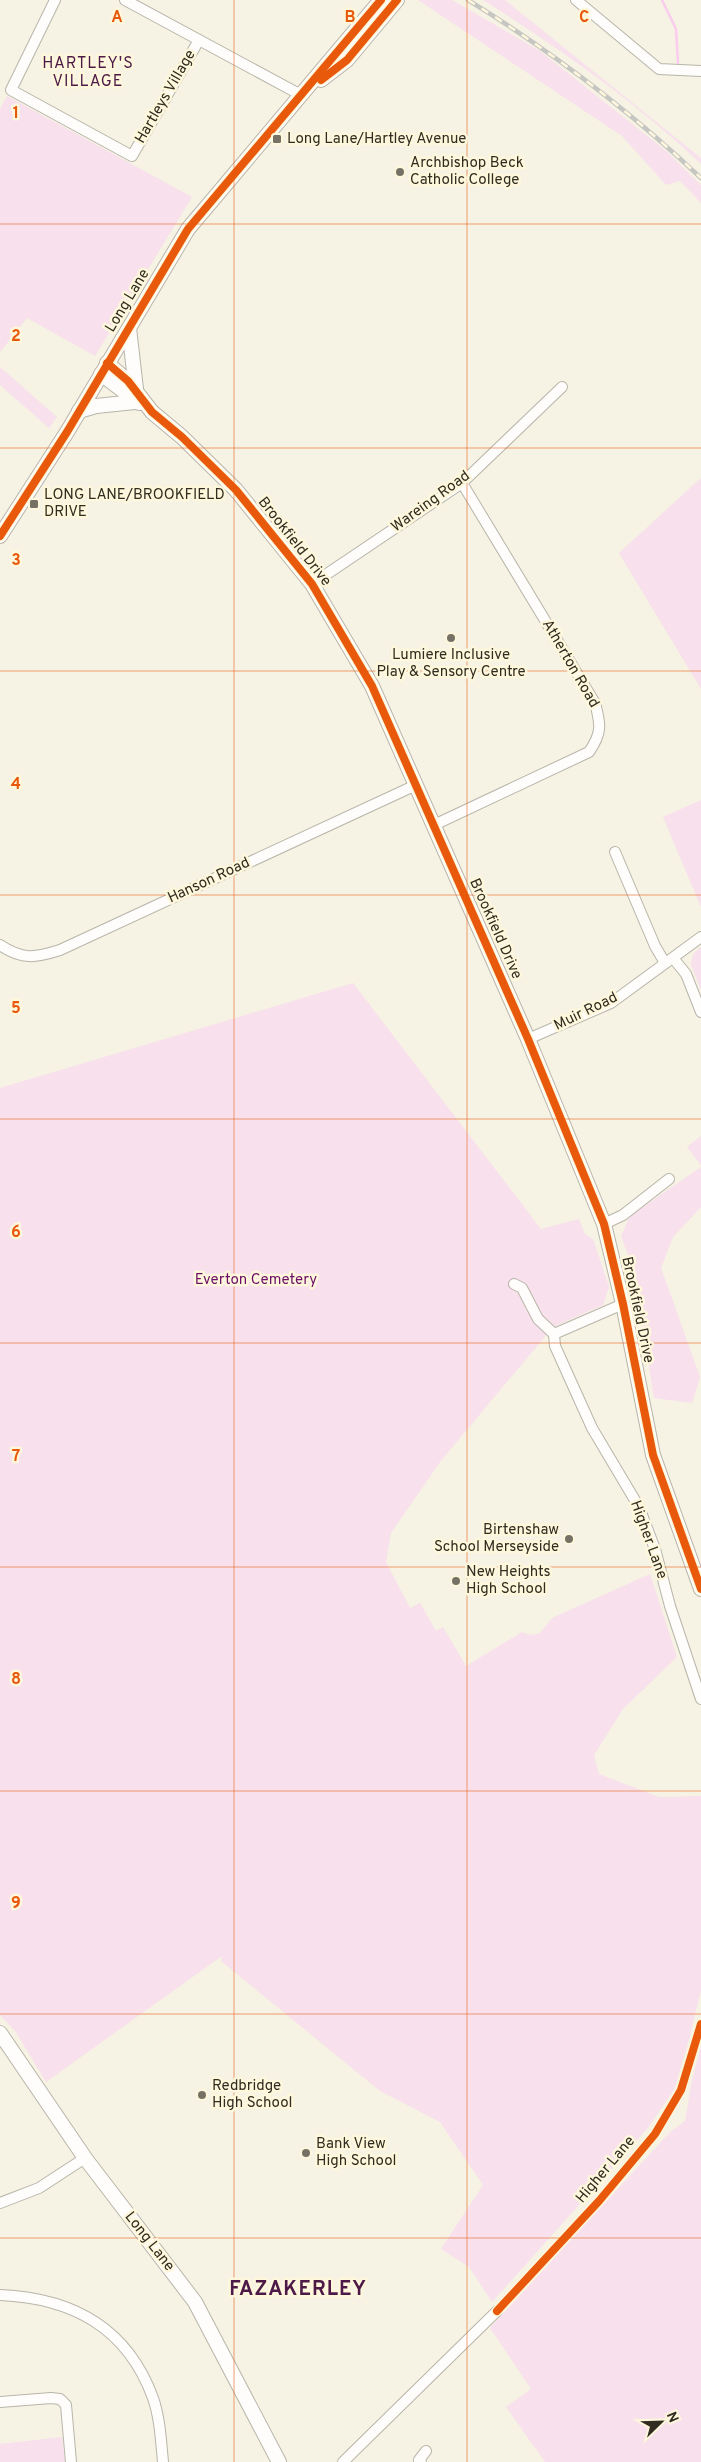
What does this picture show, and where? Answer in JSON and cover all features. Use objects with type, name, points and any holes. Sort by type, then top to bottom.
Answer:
[{"type":"street","name":"Hartleys Village","points":[[55,0],[11,90],[132,156],[199,40]]},
{"type":"street","points":[[126,0],[301,95]]},
{"type":"street","name":"Long Lane","points":[[0,536],[79,411],[188,229],[380,0]]},
{"type":"street","name":"Long Lane","points":[[301,95],[347,60],[397,0]]},
{"type":"street","points":[[576,0],[659,69],[701,70]]},
{"type":"street","points":[[79,411],[96,406],[139,399],[129,328]]},
{"type":"street","name":"Brookfield Drive","points":[[104,369],[128,381],[139,399],[182,437],[236,490],[312,584],[372,686],[528,1039],[604,1224],[623,1304],[653,1455],[701,1590]]},
{"type":"street","name":"Wareing Road","points":[[312,584],[462,483],[562,387]]},
{"type":"street","name":"Atherton Road","points":[[434,825],[589,752],[598,738],[600,722],[595,703],[462,483]]},
{"type":"street","name":"Hanson Road","points":[[0,944],[11,952],[25,957],[43,956],[60,950],[416,785]]},
{"type":"street","points":[[615,852],[655,946],[669,961],[686,974],[701,1012]]},
{"type":"street","name":"Muir Road","points":[[528,1039],[611,1004],[701,937]]},
{"type":"street","points":[[604,1224],[623,1215],[669,1179]]},
{"type":"street","name":"Higher Lane","points":[[514,1284],[522,1288],[538,1319],[554,1334],[555,1346],[592,1428],[639,1507],[655,1549],[670,1606],[701,1699]]},
{"type":"street","points":[[554,1334],[623,1304]]},
{"type":"street","name":"Long Lane","points":[[0,2033],[85,2158],[195,2302],[279,2462]]},
{"type":"street","points":[[0,2203],[39,2188],[85,2158]]},
{"type":"street","points":[[0,2295],[32,2296],[66,2306],[95,2321],[122,2344],[140,2369],[154,2399],[161,2433],[163,2462]]},
{"type":"street","points":[[343,2462],[496,2311]]},
{"type":"street","points":[[0,2402],[60,2399],[66,2406],[71,2462]]},
{"type":"street","points":[[419,2461],[426,2451]]},
{"type":"green space","points":[[418,0],[452,0],[540,51],[665,150],[701,185],[701,203],[680,181],[666,185],[622,136]]},
{"type":"green space","points":[[483,0],[505,0],[701,158],[701,164],[650,119],[596,77],[540,37]]},
{"type":"green space","points":[[7,96],[192,197],[95,356],[27,318],[0,352],[0,109]]},
{"type":"green space","points":[[0,367],[57,417],[49,428],[0,385]]},
{"type":"green space","points":[[701,478],[701,689],[619,553]]},
{"type":"green space","points":[[701,800],[701,907],[663,817]]},
{"type":"green space","points":[[701,947],[701,990],[691,965],[693,954]]},
{"type":"green space","name":"Everton Cemetery","points":[[353,983],[541,1229],[579,1219],[585,1234],[593,1239],[609,1287],[603,1305],[553,1327],[440,1462],[391,1533],[386,1562],[410,1608],[420,1603],[436,1631],[443,1627],[466,1666],[522,1632],[530,1635],[540,1633],[552,1618],[650,1574],[677,1657],[623,1709],[594,1755],[599,1774],[659,1797],[701,1796],[701,1990],[674,2090],[647,2129],[492,2302],[469,2267],[441,2249],[483,2185],[440,2122],[380,2091],[221,1961],[222,1956],[46,2082],[15,2031],[0,2015],[0,1088]]},
{"type":"green space","points":[[701,1136],[701,1165],[687,1147]]},
{"type":"green space","points":[[701,1167],[701,1207],[673,1237],[661,1268],[700,1377],[692,1403],[654,1398],[633,1268],[621,1236],[630,1216]]},
{"type":"green space","points":[[701,2046],[701,2462],[545,2462],[506,2407],[531,2389],[490,2328],[670,2132],[685,2121],[692,2080]]},
{"type":"green space","points":[[62,2437],[65,2462],[0,2462],[0,2444]]},
{"type":"waterway","points":[[662,0],[676,29],[678,63]]},
{"type":"railway","points":[[468,0],[529,40],[589,83],[646,129],[701,178]]},
{"type":"cycle path","points":[[0,536],[67,432],[188,229],[381,0]]},
{"type":"cycle path","points":[[321,80],[347,60],[397,0]]},
{"type":"cycle path","points":[[107,363],[128,381],[152,412],[182,437],[236,490],[312,584],[372,686],[528,1039],[604,1224],[623,1304],[653,1455],[701,1589]]},
{"type":"cycle path","points":[[497,2311],[599,2201],[655,2134],[681,2090],[701,2024]]},
{"type":"place","name":"Long Lane/Hartley Avenue","points":[[277,139]]},
{"type":"place","name":"Archbishop Beck Catholic College","points":[[400,172]]},
{"type":"place","name":"LONG LANE/BROOKFIELD DRIVE","points":[[34,504]]},
{"type":"place","name":"Lumiere Inclusive Play & Sensory Centre","points":[[451,638]]},
{"type":"place","name":"Birtenshaw School Merseyside","points":[[569,1539]]},
{"type":"place","name":"New Heights High School","points":[[456,1581]]},
{"type":"place","name":"Redbridge High School","points":[[202,2095]]},
{"type":"place","name":"Bank View High School","points":[[306,2153]]},
{"type":"district","name":"HARTLEY'S VILLAGE","points":[[88,73]]},
{"type":"district","name":"FAZAKERLEY","points":[[298,2290]]}]
